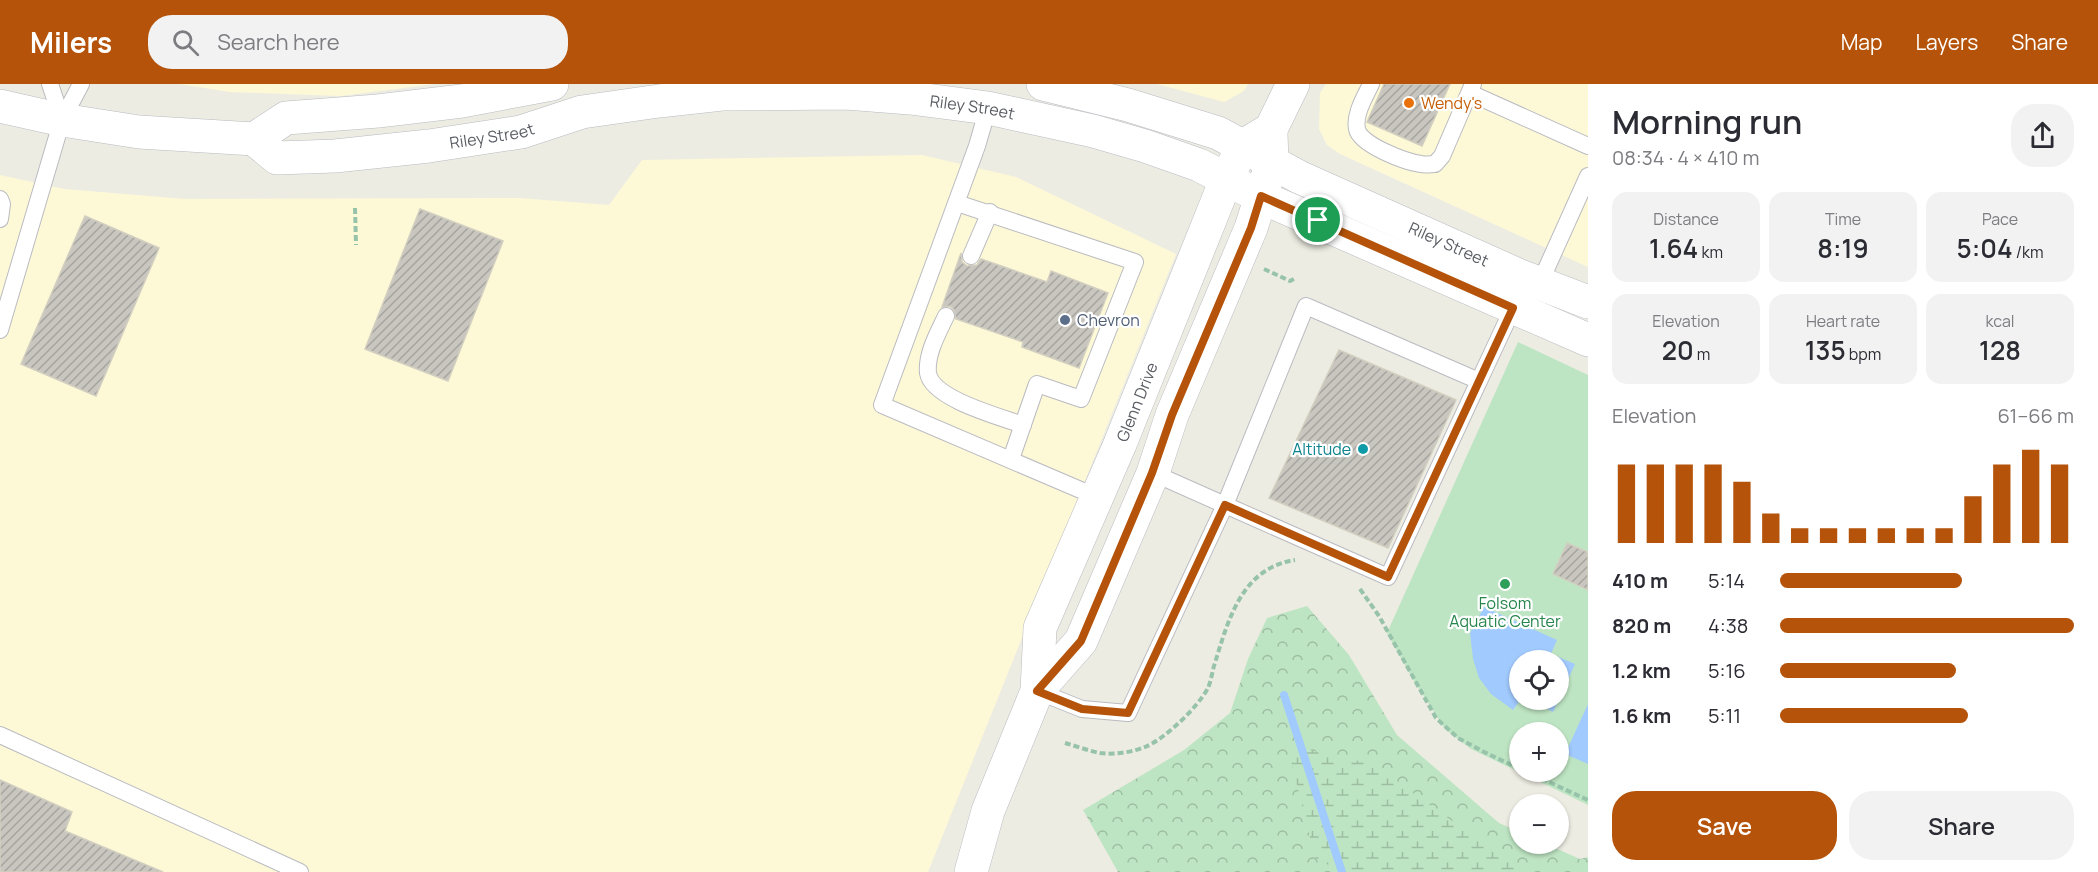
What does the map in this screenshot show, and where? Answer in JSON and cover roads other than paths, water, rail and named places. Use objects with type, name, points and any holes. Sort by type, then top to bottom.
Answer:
[{"type":"main road","name":"Riley Street","points":[[1046,84],[1128,105],[1218,133],[1299,177],[1539,285],[1588,302]]},
{"type":"main road","name":"Glenn Drive","points":[[971,872],[988,811],[1037,691],[1081,641],[1152,473],[1172,415],[1251,228],[1272,162],[1271,129],[1293,84]]},
{"type":"main road","points":[[0,106],[62,120],[139,132],[254,139],[286,118],[378,111],[462,101],[542,85]]},
{"type":"main road","points":[[335,156],[360,135],[496,116],[518,106],[542,85]]},
{"type":"main road","name":"Riley Street","points":[[254,139],[277,158],[335,156],[429,146],[520,132],[582,112],[722,89],[846,93],[988,108],[1093,131],[1199,165],[1261,196],[1588,340]]},
{"type":"main road","points":[[1243,146],[1271,129]]},
{"type":"main road","name":"Glenn Drive","points":[[1037,691],[1040,628],[1097,497],[1226,180],[1243,146]]},
{"type":"main road","points":[[1081,641],[1075,597],[1085,565],[1103,526],[1106,508],[1097,497]]},
{"type":"lane","points":[[50,84],[62,120]]},
{"type":"lane","points":[[0,330],[62,120],[81,84]]},
{"type":"lane","points":[[1371,84],[1357,117],[1358,135],[1368,143],[1400,158],[1421,164],[1435,164],[1442,156],[1472,88],[1588,146]]},
{"type":"lane","points":[[988,108],[978,146],[882,405],[1097,497]]},
{"type":"lane","points":[[1539,285],[1588,176]]},
{"type":"lane","points":[[0,199],[2,204],[0,219]]},
{"type":"lane","points":[[957,203],[990,212],[1135,262],[1081,399],[1037,384],[1011,459]]},
{"type":"lane","points":[[971,256],[990,212]]},
{"type":"lane","points":[[1037,691],[1082,709],[1128,713],[1225,505],[1306,306],[1479,381]]},
{"type":"lane","points":[[1152,473],[1388,577],[1513,308]]},
{"type":"lane","points":[[946,316],[930,354],[928,374],[937,388],[956,400],[1023,425]]},
{"type":"lane","points":[[0,735],[300,872]]},
{"type":"water","points":[[1484,607],[1557,640],[1553,650],[1509,650],[1509,707],[1491,694],[1479,678],[1473,659],[1470,633]]},
{"type":"water","points":[[1569,662],[1575,664],[1569,677]]},
{"type":"water","points":[[1588,704],[1588,764],[1569,756],[1569,745]]},
{"type":"waterway","points":[[1284,695],[1342,872]]},
{"type":"place","name":"Wendy's","points":[[1409,103]]},
{"type":"place","name":"Chevron","points":[[1065,320]]},
{"type":"place","name":"Altitude","points":[[1363,449]]},
{"type":"place","name":"Folsom Aquatic Center","points":[[1505,584]]}]
